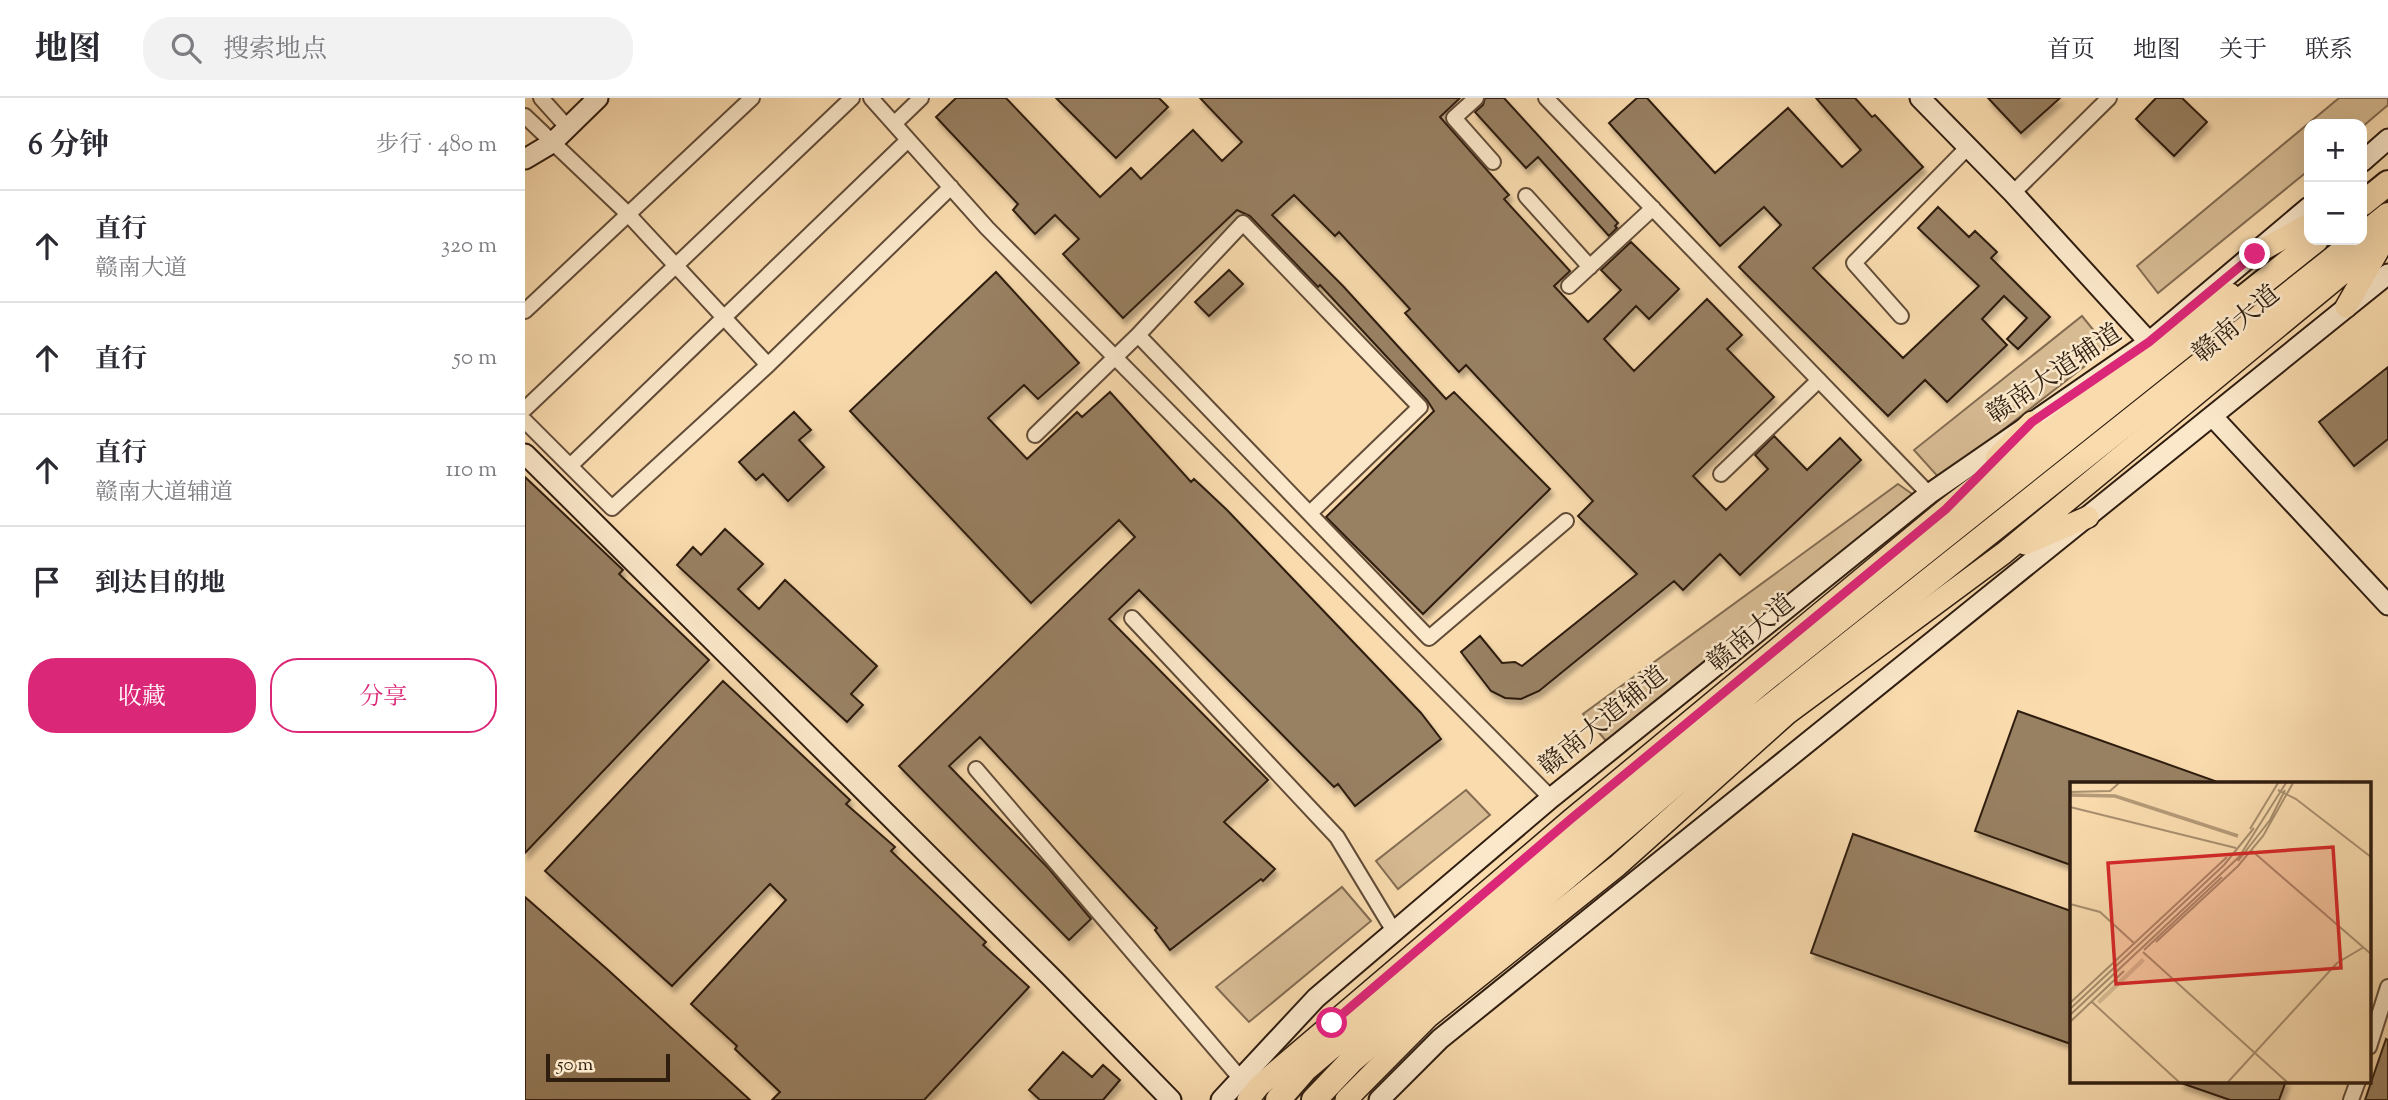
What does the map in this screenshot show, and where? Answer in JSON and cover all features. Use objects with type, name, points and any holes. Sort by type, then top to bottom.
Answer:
[{"type":"highway","points":[[2367,200],[2388,183]]},
{"type":"highway","points":[[1278,1100],[1305,1069],[1759,684],[2310,245]]},
{"type":"highway","points":[[1314,1100],[1352,1060],[1708,756],[2351,245]]},
{"type":"main road","points":[[2367,189],[2388,171]]},
{"type":"main road","points":[[2255,254],[2304,227]]},
{"type":"main road","points":[[2346,307],[2381,231]]},
{"type":"main road","name":"赣南大道","points":[[1346,1100],[1428,1017],[1617,866],[1788,713],[2004,553],[2381,231]]},
{"type":"main road","name":"赣南大道","points":[[1248,1100],[1280,1068],[1572,818],[1946,509],[2304,237]]},
{"type":"main road","points":[[1946,509],[2032,422]]},
{"type":"main road","points":[[2004,553],[2088,517]]},
{"type":"street","points":[[541,98],[568,128]]},
{"type":"street","points":[[525,159],[552,143],[598,98]]},
{"type":"street","points":[[525,311],[752,98]]},
{"type":"street","points":[[525,409],[852,98]]},
{"type":"street","points":[[871,98],[988,228],[1551,798]]},
{"type":"street","points":[[894,124],[921,98]]},
{"type":"street","points":[[1476,98],[1454,118],[1493,162]]},
{"type":"street","points":[[1546,98],[1929,494]]},
{"type":"street","points":[[1920,98],[2013,193],[2149,342]]},
{"type":"street","points":[[2013,193],[2109,98]]},
{"type":"street","points":[[525,116],[627,213],[768,365]]},
{"type":"street","points":[[2367,158],[2388,139]]},
{"type":"street","points":[[570,466],[908,140]]},
{"type":"street","points":[[1901,316],[1854,263],[1968,147]]},
{"type":"street","points":[[525,421],[612,508],[768,365],[951,187]]},
{"type":"street","points":[[1526,196],[1590,267]]},
{"type":"street","points":[[1569,286],[1653,208]]},
{"type":"street","name":"赣南大道辅道","points":[[1221,1100],[1316,998],[1551,798],[1929,494],[2149,342],[2304,211]]},
{"type":"street","points":[[1035,435],[1138,335],[1243,223],[1420,407],[1310,513]]},
{"type":"street","points":[[1379,1100],[1440,1039],[2388,274]]},
{"type":"street","points":[[1138,335],[1429,638],[1566,521]]},
{"type":"street","points":[[1721,474],[1819,380]]},
{"type":"street","points":[[2213,417],[2388,605]]},
{"type":"street","points":[[525,454],[1052,978],[1171,1100]]},
{"type":"street","points":[[1132,618],[1337,837],[1395,933]]},
{"type":"street","points":[[976,769],[1241,1079]]},
{"type":"street","points":[[2371,1040],[2388,988]]},
{"type":"street","points":[[2351,1100],[2358,1082]]},
{"type":"shaded area","points":[[2339,98],[2388,98],[2388,105],[2367,123],[2367,119],[2314,119]]},
{"type":"shaded area","points":[[2304,127],[2304,174],[2158,293],[2137,266]]},
{"type":"shaded area","points":[[2082,316],[2108,348],[1940,479],[1914,450]]},
{"type":"shaded area","points":[[1898,484],[1915,496],[1607,742],[1583,714]]},
{"type":"shaded area","points":[[1466,790],[1490,815],[1398,889],[1376,861]]},
{"type":"shaded area","points":[[1342,887],[1371,921],[1249,1022],[1216,987]]},
{"type":"building","points":[[956,98],[1006,98],[1100,197],[1131,168],[1141,179],[1193,130],[1222,161],[1242,142],[1200,98],[1460,98],[1440,117],[1509,195],[1504,199],[1570,271],[1554,286],[1588,322],[1621,290],[1601,270],[1631,242],[1679,289],[1649,319],[1636,306],[1604,339],[1634,371],[1707,299],[1742,335],[1727,349],[1774,397],[1693,476],[1726,510],[1768,469],[1755,455],[1774,436],[1807,470],[1840,438],[1861,460],[1740,575],[1720,554],[1683,590],[1674,581],[1539,691],[1521,699],[1505,698],[1491,691],[1461,652],[1480,636],[1502,663],[1515,662],[1522,666],[1637,574],[1578,516],[1593,501],[1466,365],[1459,372],[1405,313],[1410,309],[1339,232],[1335,236],[1294,195],[1272,215],[1343,286],[1446,399],[1454,392],[1550,489],[1423,614],[1326,517],[1434,411],[1427,400],[1320,285],[1318,287],[1250,216],[1237,210],[1123,318],[1063,254],[1079,239],[1055,215],[1035,234],[1013,210],[1018,204],[936,117]]},
{"type":"building","points":[[1056,98],[1159,98],[1168,107],[1116,158]]},
{"type":"building","points":[[1485,98],[1504,98],[1618,223],[1609,236],[1538,157],[1526,168],[1475,112],[1483,105]]},
{"type":"building","points":[[1637,98],[1647,98],[1715,173],[1788,108],[1842,167],[1861,150],[1816,98],[1855,98],[1872,117],[1875,115],[1923,167],[1813,268],[1903,358],[1979,286],[1918,228],[1938,207],[1969,237],[1975,231],[1997,252],[1991,258],[2050,317],[2018,349],[2007,339],[2027,318],[2004,296],[1982,319],[2007,345],[1947,402],[1925,380],[1888,416],[1739,267],[1781,225],[1764,207],[1720,246],[1609,123]]},
{"type":"building","points":[[1988,98],[2060,98],[2021,133]]},
{"type":"building","points":[[2156,98],[2182,98],[2207,122],[2174,156],[2136,119]]},
{"type":"building","points":[[1229,270],[1243,284],[1209,316],[1195,302]]},
{"type":"building","points":[[996,272],[1079,363],[1038,399],[1024,385],[988,418],[1027,459],[1077,412],[1082,417],[1110,392],[1191,482],[1194,479],[1227,510],[1421,713],[1441,739],[1355,806],[1338,784],[1334,787],[1139,590],[1109,619],[1268,780],[1224,822],[1275,869],[1263,881],[1261,879],[1170,950],[1155,930],[1157,928],[980,737],[949,766],[1049,869],[1091,919],[1069,940],[899,766],[1135,537],[1119,520],[1031,603],[850,411]]},
{"type":"building","points":[[2388,367],[2388,439],[2354,466],[2319,422]]},
{"type":"building","points":[[794,412],[811,430],[799,440],[824,467],[788,501],[763,474],[756,480],[739,462]]},
{"type":"building","points":[[525,477],[623,570],[619,574],[709,660],[525,853]]},
{"type":"building","points":[[725,529],[763,564],[738,589],[759,609],[785,580],[877,666],[851,694],[863,705],[847,722],[677,565],[693,547],[701,555]]},
{"type":"building","points":[[723,681],[850,800],[846,804],[895,847],[891,851],[986,942],[983,945],[1029,987],[924,1100],[772,1100],[780,1092],[735,1049],[737,1046],[691,1004],[786,900],[770,884],[672,986],[545,871]]},
{"type":"building","points":[[2018,711],[2215,781],[2070,782],[2070,865],[1975,831]]},
{"type":"building","points":[[1853,834],[2070,911],[2070,1044],[1811,953]]},
{"type":"building","points":[[525,897],[608,970],[750,1100],[525,1100]]},
{"type":"building","points":[[2386,1039],[2388,1100],[2365,1100]]},
{"type":"building","points":[[1063,1052],[1092,1077],[1103,1065],[1120,1080],[1103,1100],[1040,1100],[1029,1090]]},
{"type":"building","points":[[2286,1082],[2279,1100],[2230,1100],[2181,1083]]},
{"type":"route","points":[[1332,1023],[1572,818],[1946,509],[2032,422],[2149,342],[2255,254]]}]
